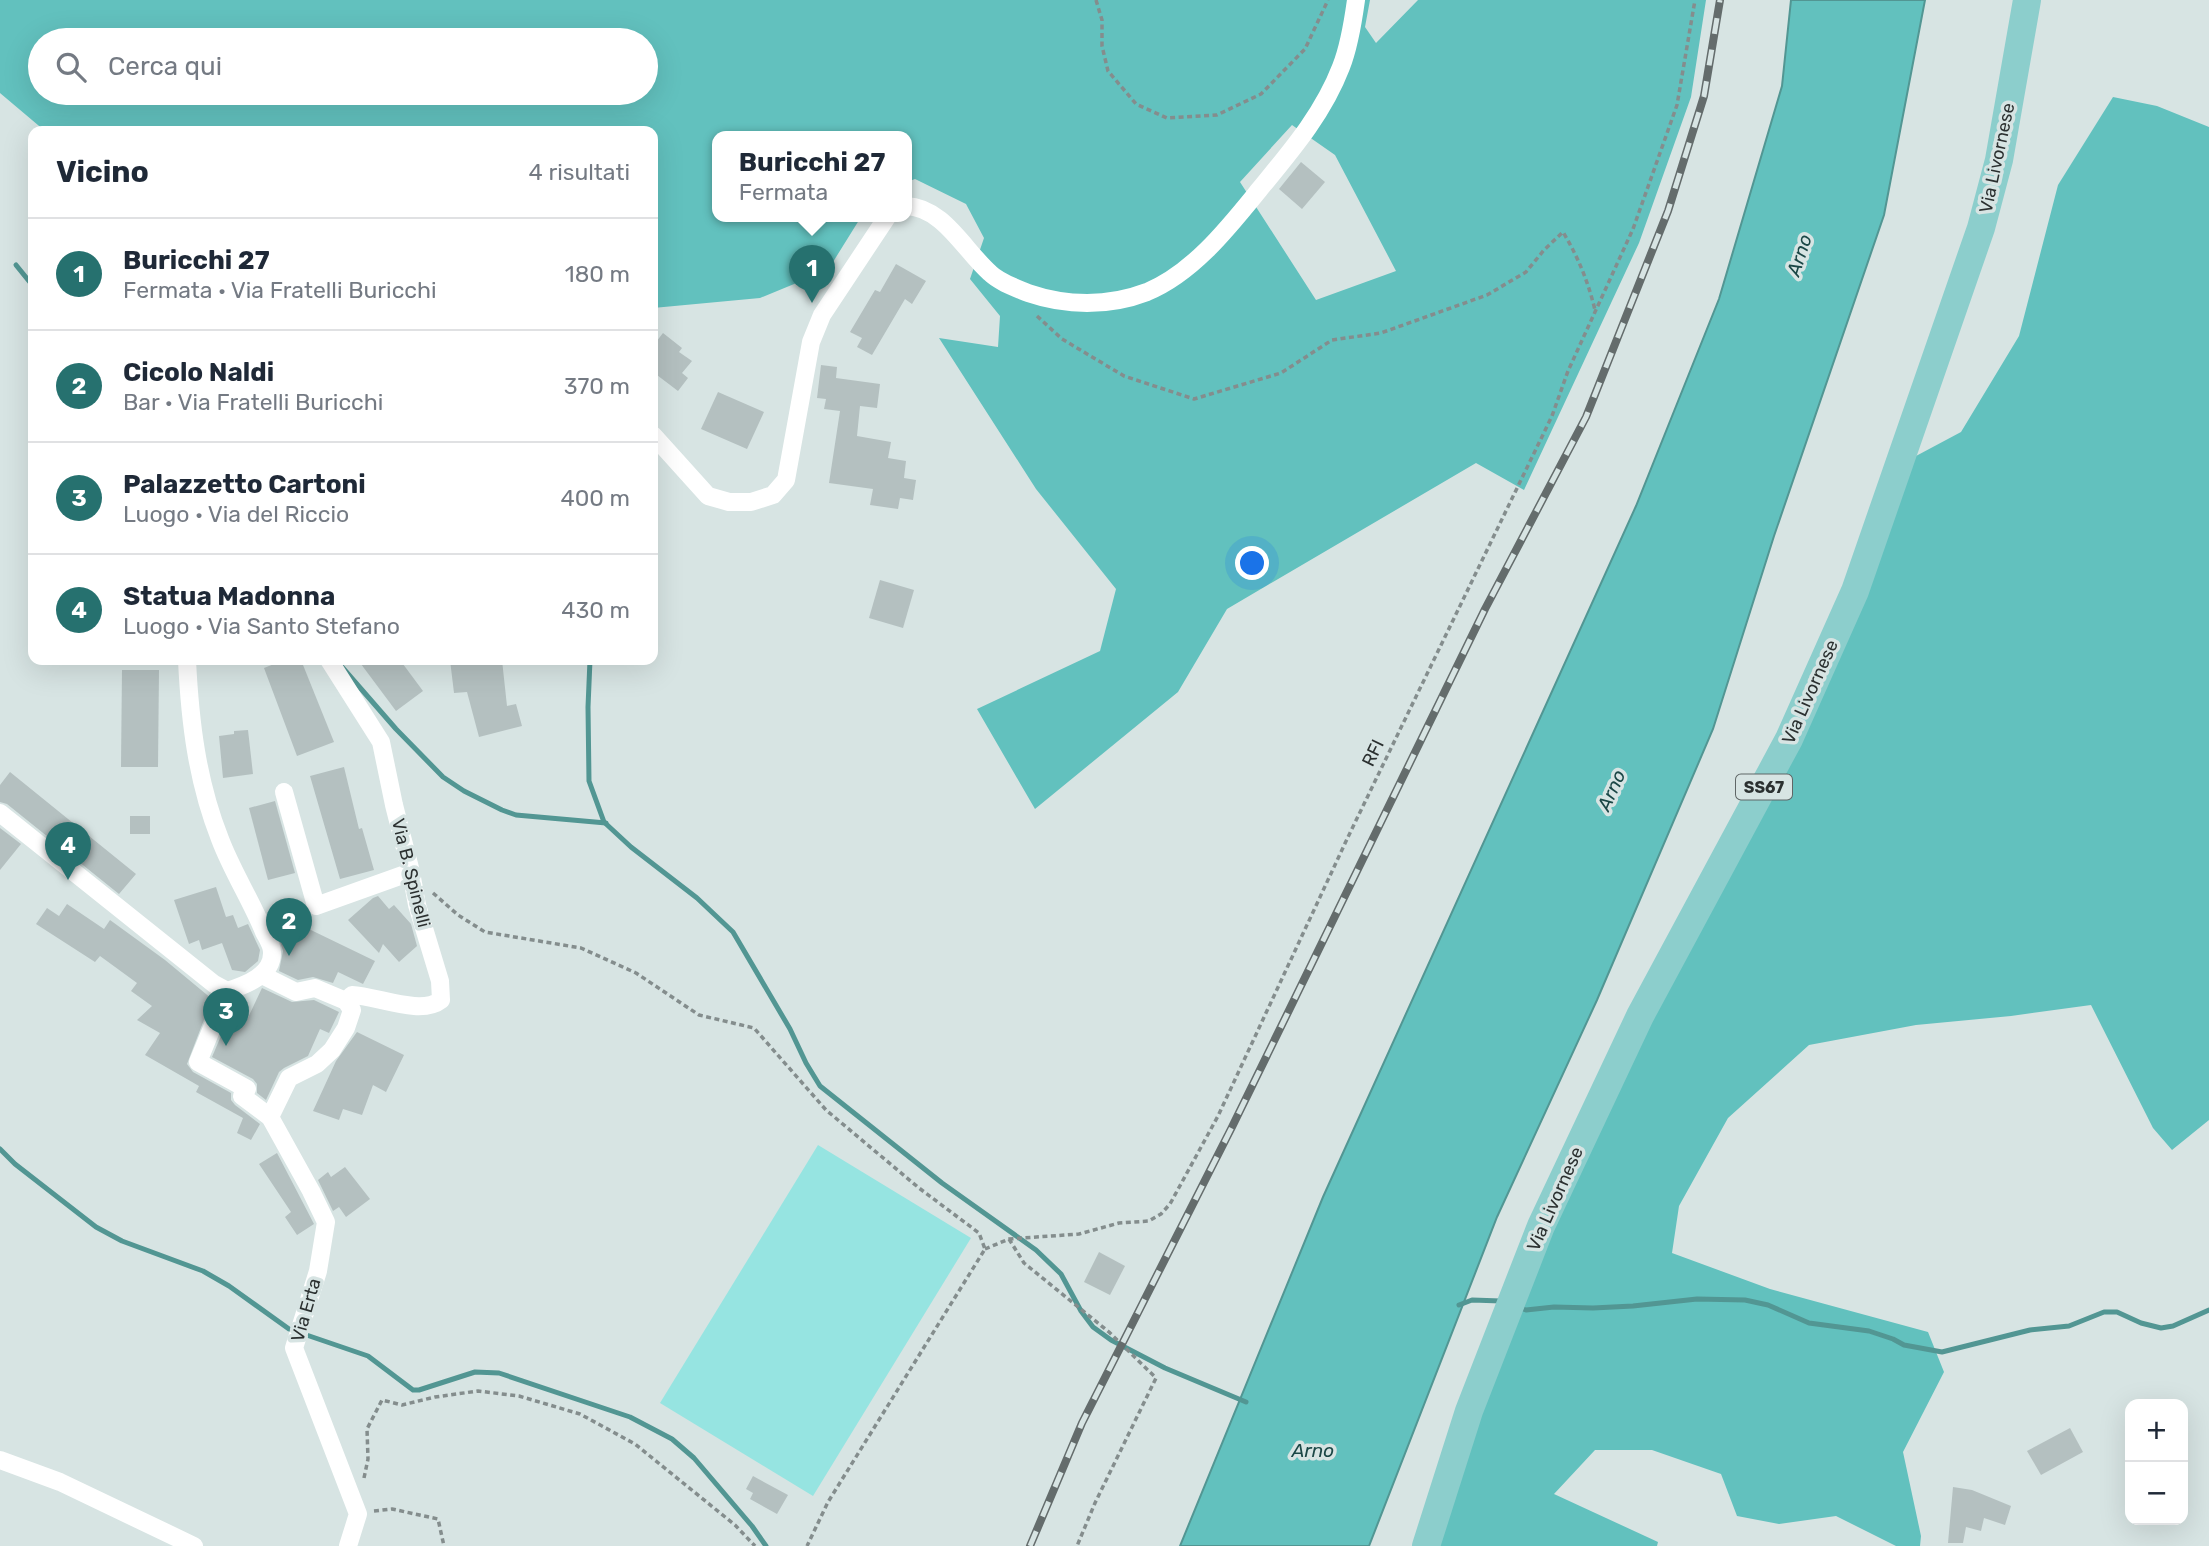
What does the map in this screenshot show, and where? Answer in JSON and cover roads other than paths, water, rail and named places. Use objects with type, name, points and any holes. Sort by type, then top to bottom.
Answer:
[{"type":"main road","name":"Via Livornese","points":[[1426,1546],[1469,1412],[1541,1226],[1640,1016],[1790,739],[1855,591],[1982,228],[1998,160],[2027,0]]},
{"type":"street","points":[[912,207],[926,209],[945,223],[966,250],[993,276],[1025,292],[1061,303],[1090,304],[1147,292],[1175,275],[1217,241],[1307,132],[1342,66],[1356,0]]},
{"type":"street","points":[[658,441],[708,496],[729,502],[751,502],[772,495],[786,480],[811,342],[822,315],[884,222]]},
{"type":"street","points":[[0,813],[220,988],[240,987],[265,971],[272,950],[220,840],[197,766],[187,665]]},
{"type":"street","name":"Via B. Spinelli","points":[[332,665],[381,742],[417,905],[440,981],[441,1000],[434,1006],[411,1006],[352,995],[346,1001]]},
{"type":"street","points":[[284,792],[316,906],[411,872]]},
{"type":"street","points":[[220,988],[198,1062],[247,1089],[242,1096],[270,1117],[289,1078],[317,1064],[332,1050],[346,1028],[352,1010],[346,1001],[315,988],[296,992],[265,971]]},
{"type":"street","name":"Via Erta","points":[[270,1117],[326,1222],[318,1271],[294,1348],[358,1514],[348,1546]]},
{"type":"street","points":[[0,1460],[60,1482],[194,1546]]},
{"type":"water","name":"Arno","points":[[1791,0],[1925,0],[1884,215],[1774,536],[1713,729],[1597,1000],[1497,1217],[1369,1546],[1180,1546],[1323,1197],[1636,506],[1719,299],[1782,86]]},
{"type":"waterway","points":[[16,265],[28,280]]},
{"type":"waterway","points":[[590,665],[589,781],[604,822],[631,847],[697,898],[733,932],[820,1086],[942,1183],[1036,1250],[1061,1274],[1093,1327],[1111,1340],[1165,1368],[1246,1402]]},
{"type":"waterway","points":[[342,667],[396,729],[443,777],[464,791],[516,815],[606,823]]},
{"type":"waterway","points":[[0,1149],[15,1164],[96,1227],[122,1241],[203,1271],[229,1286],[289,1329],[368,1356],[413,1390],[475,1372],[499,1373],[630,1417],[672,1439],[694,1458],[766,1546]]},
{"type":"waterway","points":[[1517,1307],[1526,1310],[1554,1307],[1593,1308],[1697,1299],[1745,1300],[1768,1305],[1809,1323],[1869,1331],[1904,1345],[1942,1352],[2030,1330],[2069,1326],[2104,1312],[2117,1312],[2141,1323],[2161,1328],[2173,1326],[2209,1310]]},
{"type":"waterway","points":[[1459,1305],[1472,1300],[1501,1301]]},
{"type":"railway","points":[[1030,1546],[1082,1423],[1232,1127],[1485,609],[1586,417],[1668,211],[1704,96],[1720,0]]},
{"type":"place","name":"Buricchi 27","points":[[812,303]]},
{"type":"place","name":"Statua Madonna","points":[[68,880]]},
{"type":"place","name":"Cicolo Naldi","points":[[289,956]]},
{"type":"place","name":"Palazzetto Cartoni","points":[[226,1046]]}]
